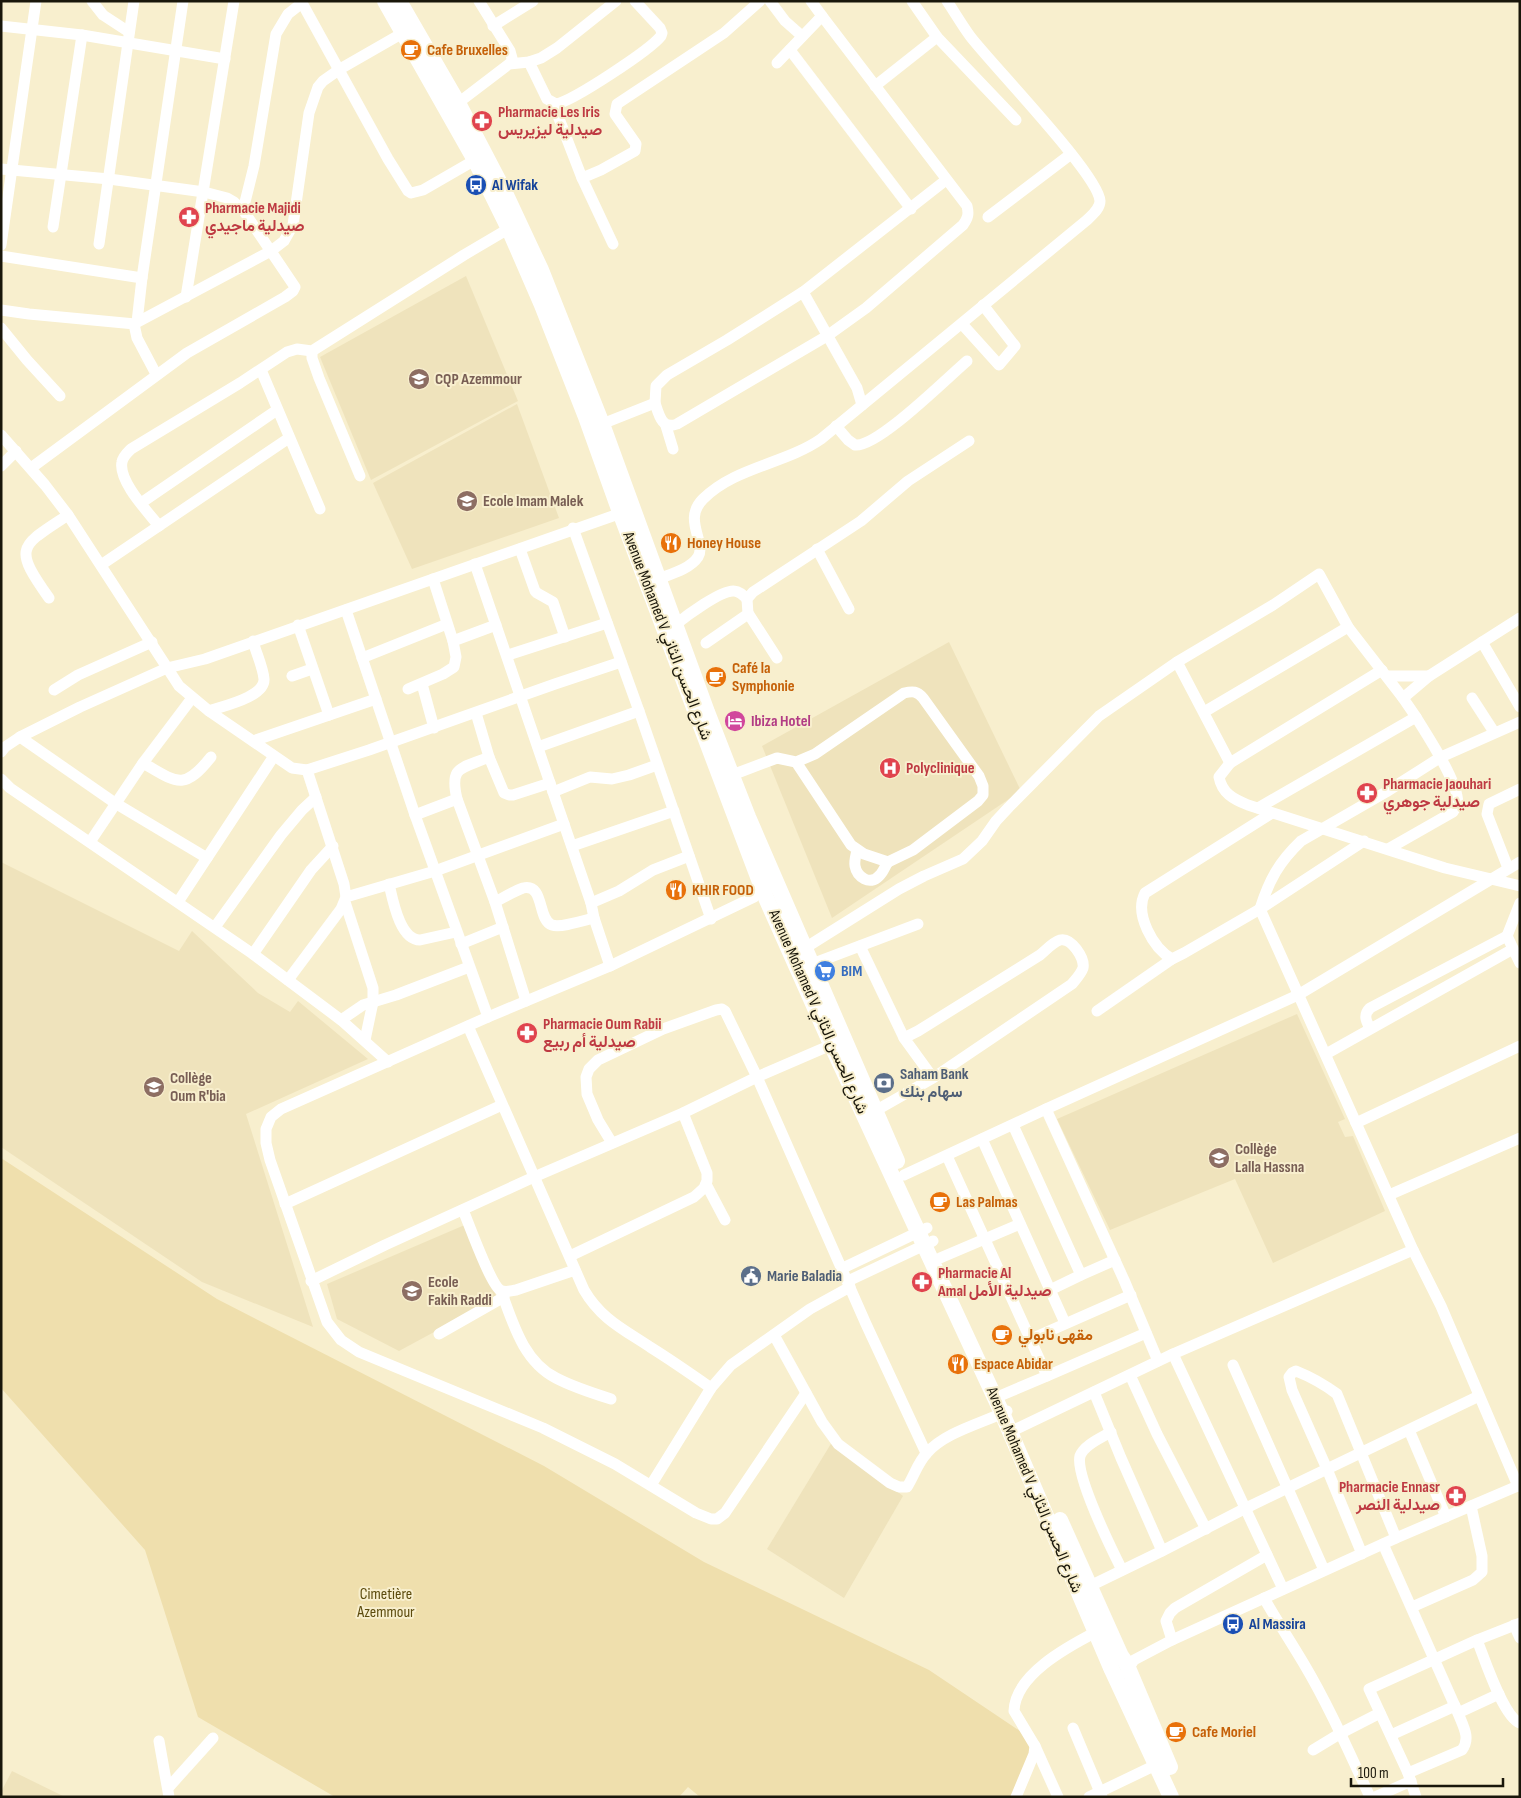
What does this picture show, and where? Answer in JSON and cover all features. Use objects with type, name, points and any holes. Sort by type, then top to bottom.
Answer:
[{"type":"main road","name":"Avenue Mohamed V شارع الحسن الثاني","points":[[385,1],[408,30],[458,103],[514,226],[565,326],[602,424],[626,511],[727,772]]},
{"type":"main road","name":"Avenue Mohamed V شارع الحسن الثاني","points":[[399,1],[408,30],[475,160],[514,226],[560,352],[596,443],[658,579],[768,890],[1004,1406]]},
{"type":"main road","name":"Avenue Mohamed V شارع الحسن الثاني","points":[[768,890],[805,948],[838,1042],[875,1111],[904,1175],[926,1237],[940,1258],[1004,1406],[1096,1632],[1121,1665]]},
{"type":"main road","name":"Avenue Mohamed V شارع الحسن الثاني","points":[[1014,1430],[1090,1586],[1161,1762],[1172,1797]]},
{"type":"main road","name":"Avenue Mohamed V شارع الحسن الثاني","points":[[1161,1762],[1183,1797]]},
{"type":"street","points":[[1,245],[7,169],[36,1]]},
{"type":"street","points":[[92,1],[103,15],[129,37]]},
{"type":"street","points":[[99,244],[134,1]]},
{"type":"street","points":[[156,374],[137,338],[134,327],[157,185],[183,1]]},
{"type":"street","points":[[186,297],[234,1]]},
{"type":"street","points":[[479,1],[510,51],[512,62]]},
{"type":"street","points":[[493,26],[533,1]]},
{"type":"street","points":[[458,103],[512,62],[529,62],[541,58],[616,1]]},
{"type":"street","points":[[553,103],[568,100],[613,72],[660,38],[662,30],[635,1]]},
{"type":"street","points":[[770,1],[785,21],[802,36]]},
{"type":"street","points":[[666,426],[677,424],[827,336],[866,308],[965,222],[968,215],[967,206],[811,1]]},
{"type":"street","points":[[912,1],[937,37],[1016,120]]},
{"type":"street","points":[[658,579],[698,558],[700,549],[694,514],[702,499],[716,488],[745,472],[814,444],[1087,220],[1099,206],[1096,189],[1071,154],[970,36],[947,1]]},
{"type":"street","points":[[243,210],[254,166],[276,34],[288,14],[302,2],[388,159],[408,191],[411,193],[423,190],[475,160]]},
{"type":"street","points":[[582,178],[602,170],[635,151],[636,144],[616,114],[616,104],[704,48],[724,33],[754,3]]},
{"type":"street","points":[[777,63],[822,16]]},
{"type":"street","points":[[1,26],[82,35],[129,37],[176,50],[225,59]]},
{"type":"street","points":[[1,310],[136,323],[271,251],[284,241],[293,225],[309,113],[315,93],[323,81],[340,69],[408,30]]},
{"type":"street","points":[[53,227],[82,35]]},
{"type":"street","points":[[875,86],[937,37]]},
{"type":"street","points":[[790,50],[911,209]]},
{"type":"street","points":[[529,62],[544,96],[553,103],[582,178],[613,244]]},
{"type":"street","points":[[988,217],[1071,154]]},
{"type":"street","points":[[7,169],[157,185],[204,192],[226,198],[243,210],[295,285],[294,291],[187,353],[156,374],[30,468]]},
{"type":"street","points":[[673,449],[666,426],[655,403],[656,386],[667,375],[803,292],[946,180]]},
{"type":"street","points":[[159,526],[141,503],[123,474],[122,463],[125,455],[144,441],[198,410],[293,349],[312,351],[464,255],[514,226]]},
{"type":"street","points":[[1,256],[142,278]]},
{"type":"street","points":[[803,292],[857,388],[862,404]]},
{"type":"street","points":[[962,324],[1000,365],[1015,346],[983,305]]},
{"type":"street","points":[[1,328],[60,396]]},
{"type":"street","points":[[312,351],[312,358],[319,378],[360,476]]},
{"type":"street","points":[[836,426],[855,446],[870,443],[905,416],[967,361]]},
{"type":"street","points":[[261,370],[320,509]]},
{"type":"street","points":[[602,424],[655,403]]},
{"type":"street","points":[[141,503],[277,410]]},
{"type":"street","points":[[1,435],[68,515],[179,686],[209,711],[292,768],[307,770],[391,743],[621,662]]},
{"type":"street","points":[[102,565],[289,438]]},
{"type":"street","points":[[777,658],[748,613],[747,599],[753,592],[861,521],[908,481],[969,441]]},
{"type":"street","points":[[1,466],[16,451]]},
{"type":"street","points":[[1,752],[20,737],[80,707],[168,668],[205,659],[520,549],[573,528],[626,511]]},
{"type":"street","points":[[49,598],[26,562],[25,551],[32,539],[68,515]]},
{"type":"street","points":[[573,528],[711,919]]},
{"type":"street","points":[[520,549],[535,591],[553,602],[565,637]]},
{"type":"street","points":[[817,549],[848,608]]},
{"type":"street","points":[[475,564],[572,846],[610,966]]},
{"type":"street","points":[[805,948],[898,889],[963,859],[982,842],[1000,816],[1099,716],[1177,662],[1273,605],[1319,574],[1348,626],[1403,698],[1441,757],[1458,800],[1457,807],[1453,812],[1388,849]]},
{"type":"street","points":[[408,689],[443,674],[454,667],[456,657],[453,641],[433,579]]},
{"type":"street","points":[[675,625],[705,604],[727,592],[736,592],[747,599]]},
{"type":"street","points":[[346,610],[415,816],[488,1017]]},
{"type":"street","points":[[706,643],[748,613]]},
{"type":"street","points":[[1403,698],[1429,676],[1520,618]]},
{"type":"street","points":[[508,656],[607,623]]},
{"type":"street","points":[[362,658],[447,624]]},
{"type":"street","points":[[298,625],[329,715]]},
{"type":"street","points":[[453,641],[496,625]]},
{"type":"street","points":[[1204,712],[1348,626]]},
{"type":"street","points":[[209,711],[249,697],[260,691],[263,675],[253,641]]},
{"type":"street","points":[[54,690],[78,675],[152,642]]},
{"type":"street","points":[[1482,642],[1520,707]]},
{"type":"street","points":[[1177,662],[1230,763]]},
{"type":"street","points":[[292,676],[312,669]]},
{"type":"street","points":[[1429,676],[1384,673],[1230,763],[1219,777],[1221,786],[1224,792],[1242,803],[1445,868],[1520,886]]},
{"type":"street","points":[[422,684],[434,728]]},
{"type":"street","points":[[727,772],[777,758],[796,762],[816,754],[904,692],[918,692],[979,776],[983,786],[982,795],[969,809],[940,828],[913,850],[888,862],[880,876],[873,880],[865,880],[859,876],[854,859],[857,850]]},
{"type":"street","points":[[90,842],[143,763],[192,698]]},
{"type":"street","points":[[1472,698],[1494,732]]},
{"type":"street","points":[[253,741],[376,699]]},
{"type":"street","points":[[538,747],[639,711]]},
{"type":"street","points":[[476,713],[489,757],[501,789],[506,795],[551,788],[590,777],[612,778],[629,775],[657,765]]},
{"type":"street","points":[[1258,808],[1416,718]]},
{"type":"street","points":[[1121,1665],[1324,1570],[1519,1485],[1441,1306],[1413,1250],[1260,909],[1269,883],[1279,865],[1301,841],[1441,757],[1520,722]]},
{"type":"street","points":[[20,737],[116,803],[207,858]]},
{"type":"street","points":[[178,902],[274,756]]},
{"type":"street","points":[[143,763],[174,780],[183,781],[190,779],[211,757]]},
{"type":"street","points":[[489,757],[467,766],[456,774],[454,782],[457,799],[495,902],[526,1002]]},
{"type":"street","points":[[796,762],[850,845],[878,860],[888,862]]},
{"type":"street","points":[[307,770],[343,878],[346,900],[373,988],[373,1002],[365,1040]]},
{"type":"street","points":[[1,779],[10,788],[253,954],[341,1020],[388,1062]]},
{"type":"street","points":[[1508,868],[1487,814],[1490,804],[1520,789]]},
{"type":"street","points":[[215,927],[285,830],[316,797]]},
{"type":"street","points":[[415,816],[457,799]]},
{"type":"street","points":[[572,846],[674,811]]},
{"type":"street","points":[[1172,959],[1164,955],[1159,949],[1147,927],[1141,904],[1144,893],[1272,813]]},
{"type":"street","points":[[288,980],[346,900],[389,884],[435,871],[564,824]]},
{"type":"street","points":[[1097,1011],[1172,959],[1260,909],[1364,841]]},
{"type":"street","points":[[253,954],[311,870],[333,846]]},
{"type":"street","points":[[591,903],[630,885],[653,870],[689,856]]},
{"type":"street","points":[[904,1175],[1298,995],[1520,862]]},
{"type":"street","points":[[389,884],[399,917],[406,934],[410,937],[420,940],[456,932]]},
{"type":"street","points":[[495,902],[522,888],[529,888],[536,893],[544,916],[552,926],[594,918]]},
{"type":"street","points":[[768,890],[610,966],[290,1104],[271,1117],[266,1129],[266,1143],[311,1281],[327,1322],[332,1330],[350,1347],[543,1428],[615,1464],[704,1517],[711,1519],[722,1516],[736,1499],[806,1393]]},
{"type":"street","points":[[1370,1028],[1366,1021],[1366,1014],[1370,1008],[1507,936],[1520,903]]},
{"type":"street","points":[[812,964],[918,924]]},
{"type":"street","points":[[461,944],[503,928]]},
{"type":"street","points":[[1507,936],[1520,963]]},
{"type":"street","points":[[875,1111],[933,1078],[1072,984],[1079,976],[1083,963],[1074,945],[1065,940],[1058,941],[1032,960],[904,1038]]},
{"type":"street","points":[[860,946],[904,1038],[933,1078]]},
{"type":"street","points":[[1326,1054],[1513,949]]},
{"type":"street","points":[[341,1020],[363,1005],[396,995],[469,967]]},
{"type":"street","points":[[1436,973],[1444,988]]},
{"type":"street","points":[[612,1143],[589,1100],[586,1073],[598,1060],[663,1029],[712,1011],[723,1010],[757,1077],[926,1453]]},
{"type":"street","points":[[468,1026],[584,1290],[596,1309],[615,1324],[711,1388]]},
{"type":"street","points":[[311,1281],[534,1177],[683,1113],[757,1077],[838,1042]]},
{"type":"street","points":[[1356,1123],[1520,1046]]},
{"type":"street","points":[[285,1204],[502,1105]]},
{"type":"street","points":[[1046,1109],[1131,1295],[1158,1361]]},
{"type":"street","points":[[683,1113],[706,1170],[706,1184],[725,1220]]},
{"type":"street","points":[[1013,1125],[1081,1275]]},
{"type":"street","points":[[1389,1195],[1520,1138]]},
{"type":"street","points":[[982,1139],[1065,1323]]},
{"type":"street","points":[[947,1156],[1047,1376]]},
{"type":"street","points":[[570,1256],[681,1204],[697,1194],[706,1184]]},
{"type":"street","points":[[463,1210],[520,1338],[537,1365],[556,1378],[611,1399]]},
{"type":"street","points":[[940,1258],[1020,1224]]},
{"type":"street","points":[[843,1268],[926,1237]]},
{"type":"street","points":[[651,1485],[711,1388],[731,1365],[810,1309],[926,1237]]},
{"type":"street","points":[[1014,1430],[1173,1354],[1413,1250]]},
{"type":"street","points":[[1050,1290],[1115,1260]]},
{"type":"street","points":[[439,1334],[502,1294],[575,1270]]},
{"type":"street","points":[[1031,1339],[1131,1295]]},
{"type":"street","points":[[774,1335],[828,1432],[838,1444],[878,1475],[895,1486],[902,1488],[907,1487],[926,1453],[939,1443],[1004,1406],[1047,1376],[1146,1333]]},
{"type":"street","points":[[1173,1354],[1283,1589]]},
{"type":"street","points":[[1233,1365],[1324,1570]]},
{"type":"street","points":[[1362,1554],[1292,1390],[1289,1377],[1292,1373],[1296,1372],[1305,1375],[1337,1394],[1396,1538]]},
{"type":"street","points":[[1130,1375],[1157,1434],[1206,1528]]},
{"type":"street","points":[[1094,1392],[1162,1551]]},
{"type":"street","points":[[1090,1586],[1246,1508],[1479,1396]]},
{"type":"street","points":[[1409,1430],[1446,1517]]},
{"type":"street","points":[[1111,1432],[1084,1450],[1080,1456],[1080,1465],[1092,1503],[1122,1570]]},
{"type":"street","points":[[1412,1607],[1473,1580],[1482,1572],[1482,1556],[1471,1506]]},
{"type":"street","points":[[1375,1797],[1462,1750],[1466,1744],[1467,1737],[1435,1659],[1383,1544]]},
{"type":"street","points":[[1172,1640],[1166,1621],[1175,1608],[1267,1554]]},
{"type":"street","points":[[1264,1598],[1284,1634],[1304,1664],[1341,1733],[1370,1797]]},
{"type":"street","points":[[1416,1797],[1391,1735],[1369,1689],[1517,1624],[1520,1638]]},
{"type":"street","points":[[1058,1797],[1035,1746],[1014,1711],[1018,1693],[1029,1679],[1050,1660],[1076,1642],[1096,1632]]},
{"type":"street","points":[[1477,1640],[1499,1694],[1510,1715],[1515,1721],[1520,1723]]},
{"type":"street","points":[[1391,1735],[1499,1694]]},
{"type":"street","points":[[1313,1750],[1380,1713]]},
{"type":"street","points":[[1073,1728],[1101,1794]]},
{"type":"street","points":[[168,1793],[213,1738]]},
{"type":"street","points":[[159,1741],[168,1793]]},
{"type":"street","points":[[1016,1797],[1034,1754],[1035,1746]]},
{"type":"street","points":[[1089,1797],[1101,1794],[1161,1762]]},
{"type":"shaded area","name":"CQP Azemmour","points":[[466,276],[518,401],[371,480],[320,357]]},
{"type":"shaded area","name":"Ecole Imam Malek","points":[[517,404],[559,518],[412,569],[373,483]]},
{"type":"shaded area","name":"Polyclinique","points":[[949,642],[1021,791],[832,918],[762,746]]},
{"type":"shaded area","name":"Collège Oum R'bia","points":[[1,862],[179,951],[192,931],[258,993],[290,1012],[298,1001],[368,1059],[246,1114],[313,1327],[202,1282],[1,1147]]},
{"type":"shaded area","name":"Collège Lalla Hassna","points":[[1297,1014],[1345,1119],[1338,1122],[1345,1137],[1353,1136],[1385,1211],[1273,1263],[1235,1179],[1110,1230],[1057,1119]]},
{"type":"shaded area","name":"Ecole Fakih Raddi","points":[[467,1224],[497,1298],[399,1351],[337,1319],[327,1284]]},
{"type":"shaded area","points":[[832,1442],[903,1496],[844,1598],[767,1549]]},
{"type":"shaded area","points":[[12,1771],[65,1797],[1,1797],[1,1792]]},
{"type":"green space","name":"Cimetière Azemmour","points":[[1,1158],[217,1299],[544,1466],[704,1562],[929,1670],[1026,1735],[1032,1749],[1011,1797],[700,1797],[688,1787],[679,1797],[335,1797],[198,1717],[145,1550],[1,1388]]},
{"type":"place","name":"Cafe Bruxelles","points":[[411,50]]},
{"type":"place","name":"Pharmacie Les Iris صيدلية ليزيريس","points":[[482,121]]},
{"type":"place","name":"Al Wifak","points":[[476,185]]},
{"type":"place","name":"Pharmacie Majidi صيدلية ماجيدي","points":[[189,217]]},
{"type":"place","name":"CQP Azemmour","points":[[419,379]]},
{"type":"place","name":"Ecole Imam Malek","points":[[467,501]]},
{"type":"place","name":"Honey House","points":[[671,543]]},
{"type":"place","name":"Café la Symphonie","points":[[716,677]]},
{"type":"place","name":"Ibiza Hotel","points":[[735,721]]},
{"type":"place","name":"Polyclinique","points":[[890,768]]},
{"type":"place","name":"Pharmacie Jaouhari صيدلية جوهري","points":[[1367,793]]},
{"type":"place","name":"KHIR FOOD","points":[[676,890]]},
{"type":"place","name":"BIM","points":[[825,971]]},
{"type":"place","name":"Pharmacie Oum Rabii صيدلية أم ربيع","points":[[527,1033]]},
{"type":"place","name":"Saham Bank سهام بنك","points":[[884,1083]]},
{"type":"place","name":"Collège Oum R'bia","points":[[154,1087]]},
{"type":"place","name":"Collège Lalla Hassna","points":[[1219,1158]]},
{"type":"place","name":"Las Palmas","points":[[940,1202]]},
{"type":"place","name":"Marie Baladia","points":[[751,1276]]},
{"type":"place","name":"Pharmacie Al Amal صيدلية الأمل","points":[[922,1282]]},
{"type":"place","name":"Ecole Fakih Raddi","points":[[412,1291]]},
{"type":"place","name":"مقهى نابولي","points":[[1002,1335]]},
{"type":"place","name":"Espace Abidar","points":[[958,1364]]},
{"type":"place","name":"Pharmacie Ennasr صيدلية النصر","points":[[1456,1496]]},
{"type":"place","name":"Al Massira","points":[[1233,1624]]},
{"type":"place","name":"Cafe Moriel","points":[[1176,1732]]}]
